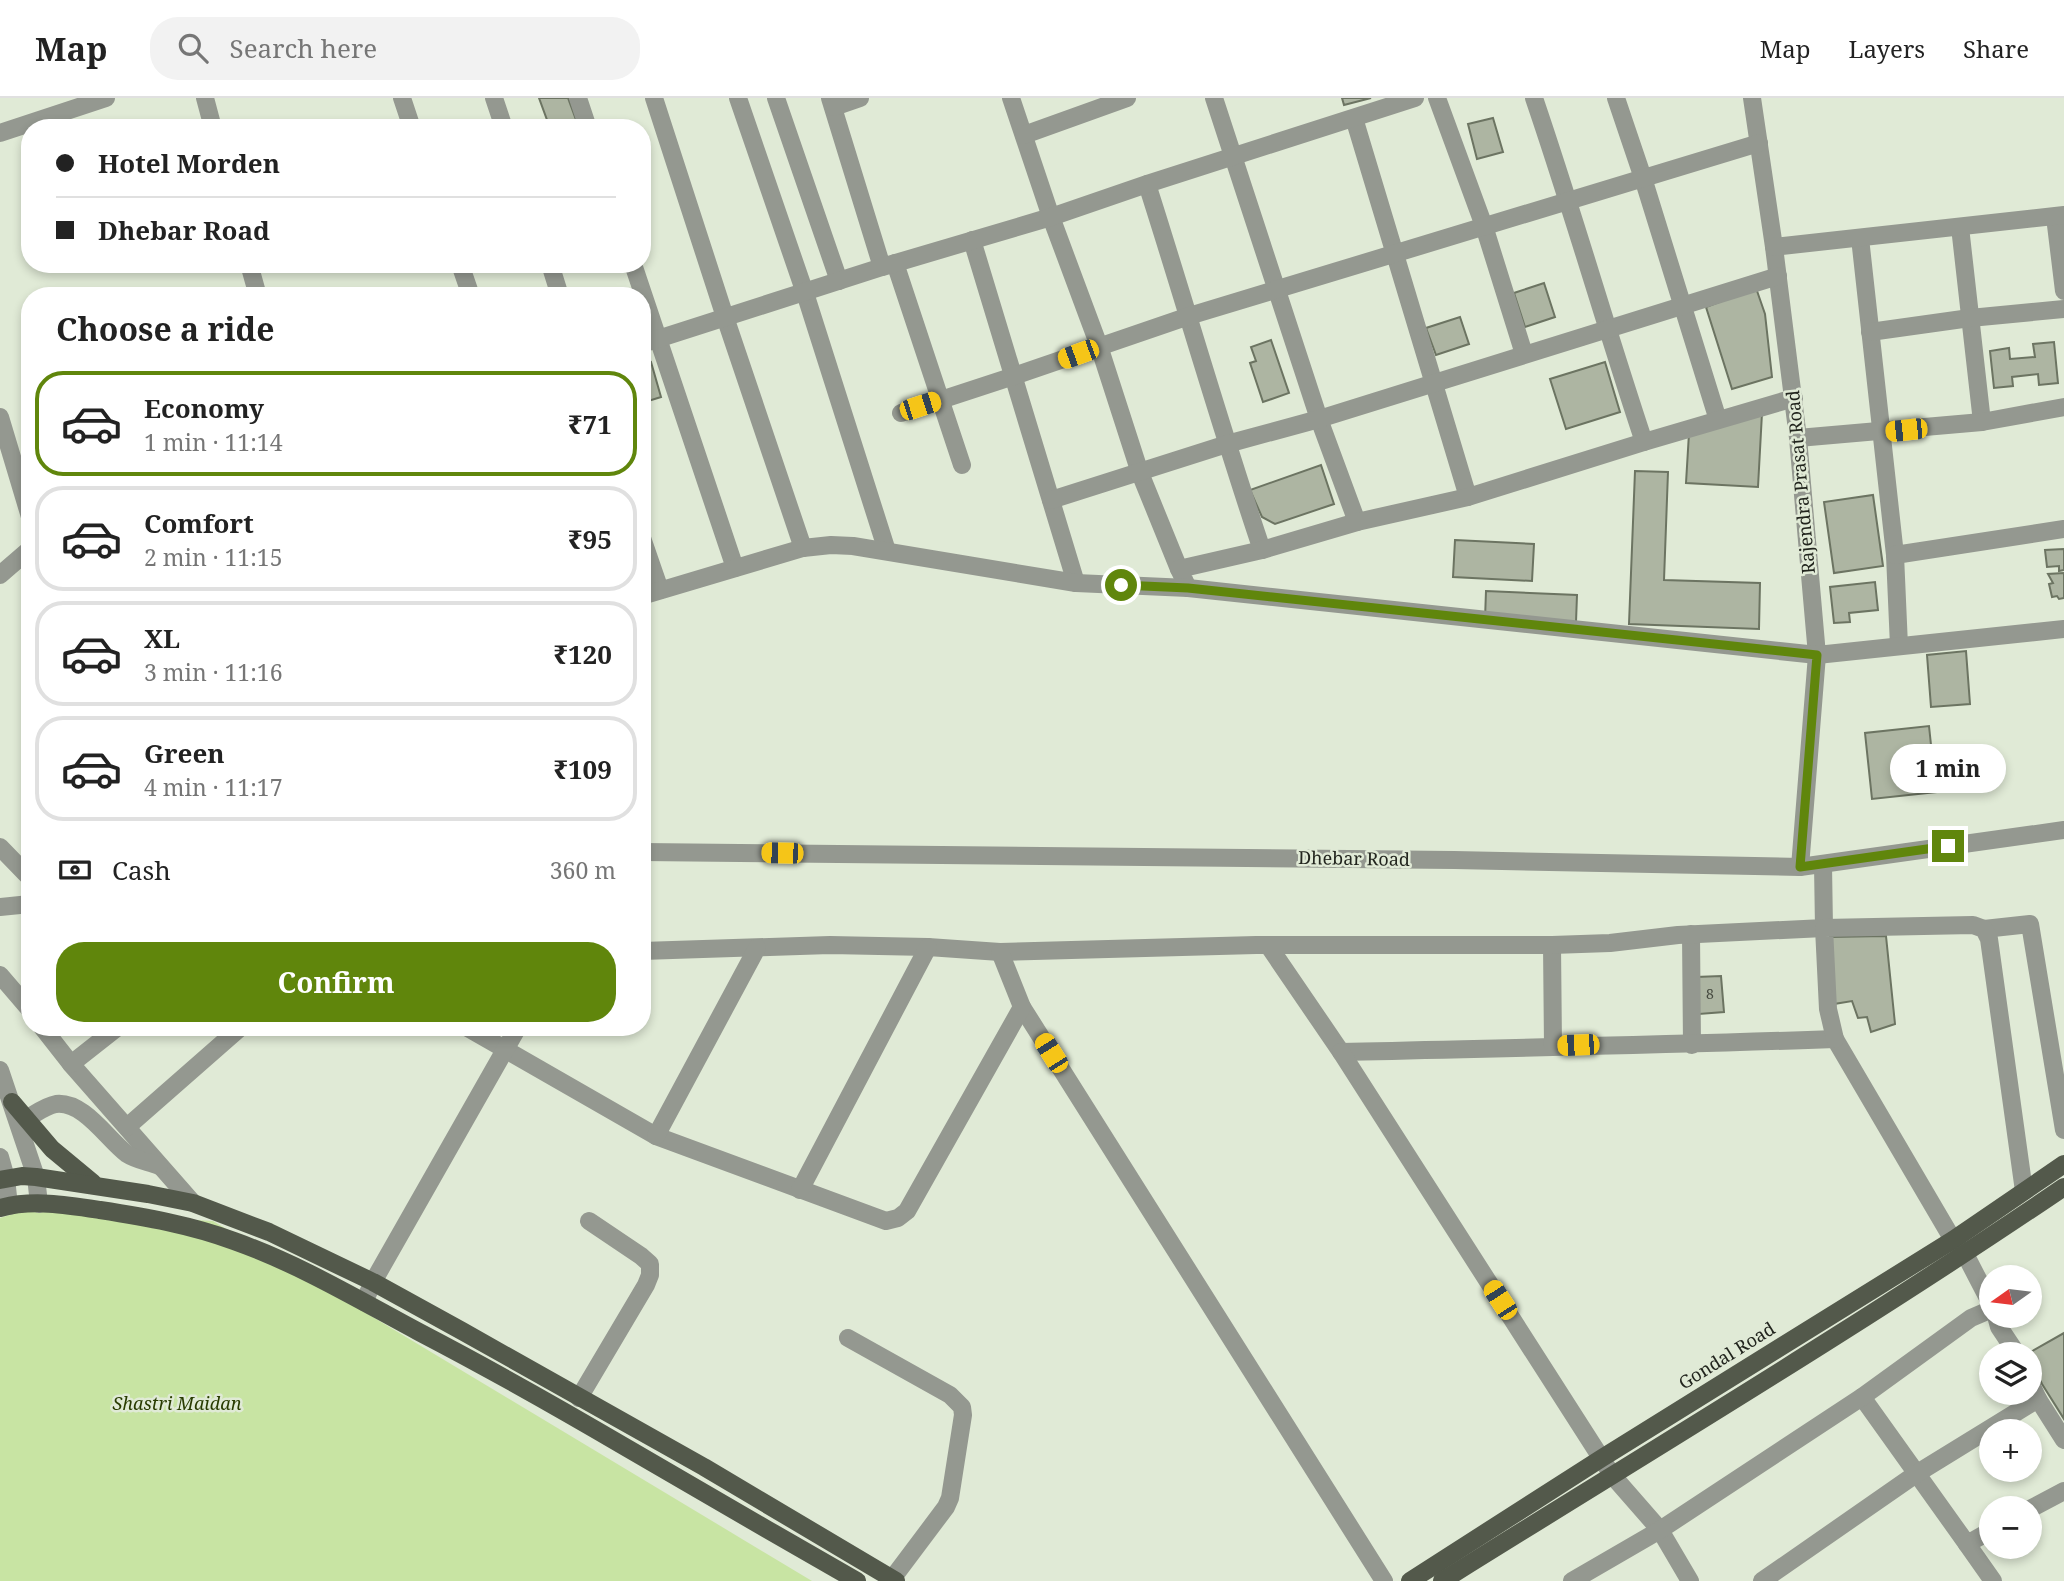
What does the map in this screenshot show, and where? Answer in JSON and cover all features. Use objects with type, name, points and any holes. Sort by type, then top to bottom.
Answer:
[{"type":"main road","points":[[12,1102],[61,1157],[97,1186]]},
{"type":"main road","name":"Gondal Road","points":[[1442,1581],[1801,1359],[1959,1247],[2024,1191],[2064,1164]]},
{"type":"main road","points":[[3,1179],[36,1177],[193,1203],[269,1232],[373,1282],[705,1467],[894,1580]]},
{"type":"main road","name":"Gondal Road","points":[[1410,1581],[1602,1458],[2064,1187]]},
{"type":"main road","points":[[4,1207],[68,1205],[122,1213],[184,1226],[234,1241],[281,1260],[515,1382],[857,1581]]},
{"type":"street","points":[[34,119],[75,102],[106,98]]},
{"type":"street","points":[[205,98],[211,119]]},
{"type":"street","points":[[402,98],[409,119]]},
{"type":"street","points":[[494,98],[501,119]]},
{"type":"street","points":[[578,98],[585,119]]},
{"type":"street","points":[[654,98],[803,548]]},
{"type":"street","points":[[738,98],[805,293],[887,551]]},
{"type":"street","points":[[776,98],[839,281]]},
{"type":"street","points":[[860,98],[832,103],[961,465]]},
{"type":"street","points":[[1012,98],[1051,217],[1099,346],[1140,473],[1188,588]]},
{"type":"street","points":[[1024,135],[1127,98]]},
{"type":"street","points":[[1213,98],[1319,419],[1357,522]]},
{"type":"street","points":[[651,342],[889,265],[1051,217],[1415,98]]},
{"type":"street","points":[[1437,98],[1484,226],[1524,354]]},
{"type":"street","points":[[1534,98],[1644,442]]},
{"type":"street","points":[[1616,98],[1718,420]]},
{"type":"street","name":"Rajendra Prasat Road","points":[[1752,98],[1794,398],[1817,655],[1800,867]]},
{"type":"street","points":[[1354,118],[1468,497]]},
{"type":"street","points":[[0,133],[21,124]]},
{"type":"street","points":[[901,412],[1189,316],[1759,143]]},
{"type":"street","points":[[1147,184],[1262,550]]},
{"type":"street","points":[[1774,247],[2060,216],[2064,291]]},
{"type":"street","points":[[1960,227],[1982,422]]},
{"type":"street","points":[[1860,238],[1895,555],[1899,646]]},
{"type":"street","points":[[972,240],[1076,583]]},
{"type":"street","points":[[1051,500],[1778,276]]},
{"type":"street","points":[[1870,332],[1970,318],[2064,309]]},
{"type":"street","points":[[651,345],[735,568]]},
{"type":"street","points":[[1179,569],[1262,550],[1357,522],[1468,497],[1794,398]]},
{"type":"street","points":[[1798,438],[1982,422],[2064,407]]},
{"type":"street","points":[[0,417],[21,487]]},
{"type":"street","points":[[1895,555],[2064,529]]},
{"type":"street","points":[[651,593],[803,548],[831,545],[887,551],[1076,583],[1188,588],[1817,655],[2064,629]]},
{"type":"street","points":[[0,575],[21,557]]},
{"type":"street","points":[[651,564],[660,590]]},
{"type":"street","name":"Dhebar Road","points":[[651,852],[1454,860],[1800,867],[2064,830]]},
{"type":"street","points":[[0,847],[21,869]]},
{"type":"street","points":[[1823,865],[1828,1009],[1835,1039],[1979,1283]]},
{"type":"street","points":[[0,921],[15,906]]},
{"type":"street","points":[[651,951],[830,945],[1000,952],[1268,945],[1552,945],[1610,943],[1692,934],[1973,925],[1984,929],[2030,924],[2064,1130]]},
{"type":"street","points":[[1984,929],[1989,939],[2024,1191]]},
{"type":"street","points":[[1692,934],[1692,1045]]},
{"type":"street","points":[[1268,945],[1341,1052],[1612,1475],[1660,1530],[1690,1581]]},
{"type":"street","points":[[1552,945],[1553,1046]]},
{"type":"street","points":[[800,1190],[928,947]]},
{"type":"street","points":[[656,1136],[757,948]]},
{"type":"street","points":[[1000,952],[1023,1007],[1384,1581]]},
{"type":"street","points":[[0,975],[21,1000]]},
{"type":"street","points":[[483,1036],[656,1136],[886,1221],[898,1218],[907,1210],[1023,1007]]},
{"type":"street","points":[[49,1036],[193,1203]]},
{"type":"street","points":[[71,1064],[106,1036]]},
{"type":"street","points":[[127,1127],[231,1036]]},
{"type":"street","points":[[364,1302],[513,1036]]},
{"type":"street","points":[[1341,1052],[1692,1045],[1835,1039]]},
{"type":"street","points":[[0,1070],[36,1177],[39,1204]]},
{"type":"street","points":[[26,1119],[47,1107],[69,1105],[82,1111],[129,1155],[162,1167]]},
{"type":"street","points":[[0,1157],[4,1207]]},
{"type":"street","points":[[579,1398],[650,1275],[650,1264],[641,1255],[589,1221]]},
{"type":"street","points":[[1572,1581],[1660,1530],[1862,1397],[1979,1314]]},
{"type":"street","points":[[848,1338],[950,1395],[962,1407],[953,1491],[946,1507],[894,1580]]},
{"type":"street","points":[[1862,1397],[1993,1581]]},
{"type":"street","points":[[1762,1581],[1916,1474],[2028,1405]]},
{"type":"street","points":[[2042,1405],[2064,1440]]},
{"type":"street","points":[[2042,1503],[2064,1491]]},
{"type":"street","points":[[1967,1544],[1979,1537]]},
{"type":"green space","name":"Shastri Maidan","points":[[25,1210],[213,1221],[812,1581],[0,1581],[0,1218]]},
{"type":"building","points":[[539,98],[568,98],[576,119],[547,119]]},
{"type":"building","points":[[1342,98],[1371,98],[1344,105]]},
{"type":"building","points":[[1493,118],[1503,152],[1477,159],[1468,124]]},
{"type":"building","points":[[1544,283],[1555,317],[1525,327],[1514,293]]},
{"type":"building","points":[[1756,288],[1765,314],[1772,377],[1732,389],[1706,307]]},
{"type":"building","points":[[1460,317],[1469,344],[1436,355],[1426,328]]},
{"type":"building","points":[[1271,340],[1289,393],[1263,402],[1250,363],[1256,361],[1251,347]]},
{"type":"building","points":[[2054,342],[2058,383],[2039,385],[2038,374],[2012,377],[2013,386],[1994,388],[1990,351],[2009,348],[2010,359],[2035,357],[2033,344]]},
{"type":"building","points":[[651,362],[661,397],[651,400]]},
{"type":"building","points":[[1605,362],[1620,412],[1566,429],[1550,379]]},
{"type":"building","points":[[1762,413],[1758,487],[1686,483],[1689,433]]},
{"type":"building","points":[[1321,465],[1334,504],[1275,524],[1262,517],[1250,490]]},
{"type":"building","points":[[1635,471],[1668,472],[1664,580],[1760,583],[1759,629],[1629,624]]},
{"type":"building","points":[[1873,495],[1883,566],[1834,573],[1824,502]]},
{"type":"building","points":[[1455,540],[1534,544],[1532,581],[1453,577]]},
{"type":"building","points":[[2064,549],[2064,570],[2059,571],[2059,566],[2047,567],[2045,550]]},
{"type":"building","points":[[2064,573],[2064,598],[2052,597],[2049,584],[2053,583],[2048,574]]},
{"type":"building","points":[[1875,582],[1878,610],[1849,613],[1850,622],[1834,623],[1830,587]]},
{"type":"building","points":[[1486,591],[1577,595],[1576,622],[1485,619]]},
{"type":"building","points":[[1966,651],[1970,704],[1931,707],[1927,655]]},
{"type":"building","points":[[1929,726],[1936,792],[1872,799],[1865,733]]},
{"type":"building","points":[[1886,936],[1895,1024],[1871,1032],[1867,1017],[1858,1018],[1852,1001],[1834,1004],[1830,937]]},
{"type":"building","points":[[1721,976],[1724,1012],[1699,1014],[1696,977]]},
{"type":"building","points":[[2064,1333],[2064,1419],[2042,1384],[2042,1345]]},
{"type":"route","points":[[1121,585],[1188,588],[1817,655],[1800,867],[1948,846]]}]
